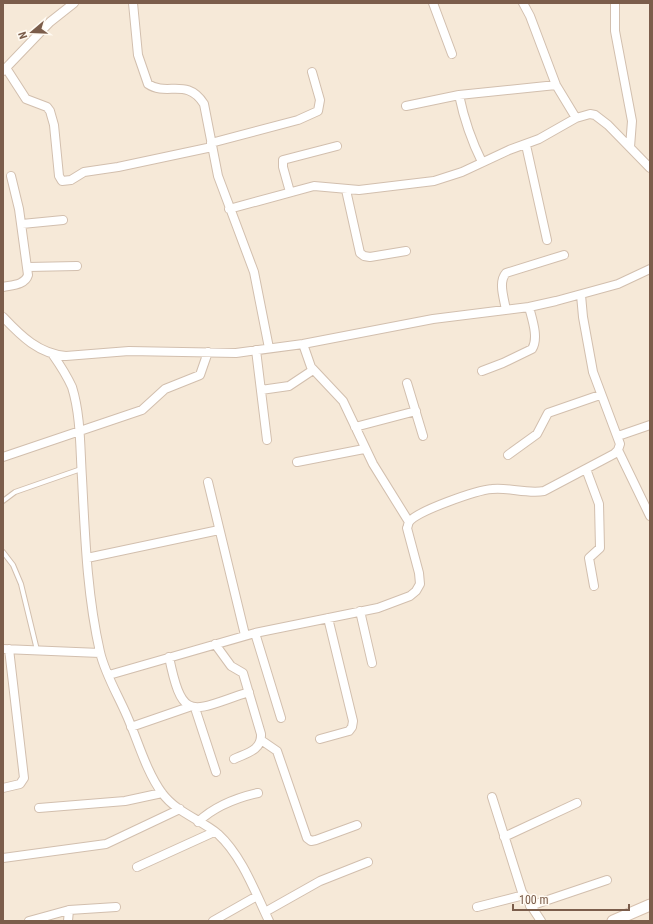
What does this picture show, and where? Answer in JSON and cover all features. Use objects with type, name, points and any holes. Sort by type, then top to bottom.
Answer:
[{"type":"main road","points":[[613,921],[650,904]]},
{"type":"street","points":[[74,3],[50,22],[4,70],[26,99],[47,107],[50,111],[54,125],[58,176],[62,181],[71,180],[84,172],[118,167],[212,145],[298,120],[318,111],[320,100],[312,72]]},
{"type":"street","points":[[133,3],[138,55],[145,79],[153,87],[187,89],[200,98],[206,112],[218,176],[229,209],[254,272],[269,348]]},
{"type":"street","points":[[433,3],[452,54]]},
{"type":"street","points":[[523,3],[530,16],[556,85],[576,118]]},
{"type":"street","points":[[615,3],[615,31],[632,121],[630,147]]},
{"type":"street","points":[[406,106],[459,95],[556,85]]},
{"type":"street","points":[[459,95],[466,127],[482,162]]},
{"type":"street","points":[[229,209],[314,186],[346,190],[434,181],[462,172],[482,162],[526,145],[551,134],[576,118],[590,114],[595,115],[608,125],[650,168]]},
{"type":"street","points":[[526,145],[547,240]]},
{"type":"street","points":[[290,192],[283,167],[283,160],[337,146]]},
{"type":"street","points":[[3,287],[27,279],[28,267],[22,224],[11,176]]},
{"type":"street","points":[[346,190],[360,253],[364,256],[370,257],[406,251]]},
{"type":"street","points":[[22,224],[63,220]]},
{"type":"street","points":[[506,310],[502,283],[502,277],[506,273],[564,255]]},
{"type":"street","points":[[28,267],[77,266]]},
{"type":"street","points":[[3,317],[25,339],[52,355],[66,356],[142,351],[236,352],[302,344],[432,319],[529,307],[581,295],[618,284],[650,269]]},
{"type":"street","points":[[409,522],[438,506],[481,490],[503,488],[535,492],[544,491],[614,454],[618,450],[620,444],[618,436],[600,395],[588,351],[581,295]]},
{"type":"street","points":[[482,371],[532,349],[535,345],[529,307]]},
{"type":"street","points":[[109,675],[245,635],[360,611],[402,600],[416,591],[420,584],[419,573],[408,535],[409,522],[364,448],[343,401],[313,370],[302,344]]},
{"type":"street","points":[[256,350],[267,440]]},
{"type":"street","points":[[3,457],[79,430],[142,410],[159,392],[200,375],[208,352]]},
{"type":"street","points":[[52,355],[72,388],[79,430],[87,558],[100,653],[151,773],[162,793],[180,809],[214,832],[228,845],[236,856],[269,921]]},
{"type":"street","points":[[261,390],[289,386],[313,370]]},
{"type":"street","points":[[407,383],[423,436]]},
{"type":"street","points":[[508,455],[537,434],[548,413],[600,395]]},
{"type":"street","points":[[355,427],[416,411]]},
{"type":"street","points":[[618,436],[650,425]]},
{"type":"street","points":[[296,462],[364,448]]},
{"type":"street","points":[[618,450],[650,516]]},
{"type":"street","points":[[586,469],[600,511],[600,548],[589,558],[594,586]]},
{"type":"street","points":[[208,482],[245,635]]},
{"type":"street","points":[[87,558],[219,530]]},
{"type":"street","points":[[360,611],[372,663]]},
{"type":"street","points":[[320,739],[349,731],[352,727],[353,721],[328,618]]},
{"type":"street","points":[[255,633],[281,718]]},
{"type":"street","points":[[215,644],[231,666],[243,673],[261,740],[277,751],[307,838],[311,841],[316,840],[357,825]]},
{"type":"street","points":[[3,788],[20,784],[24,778],[6,649],[100,653]]},
{"type":"street","points":[[169,657],[178,693],[183,702],[192,708],[216,772]]},
{"type":"street","points":[[131,727],[249,692]]},
{"type":"street","points":[[234,759],[255,749],[261,740]]},
{"type":"street","points":[[39,808],[125,801],[162,793]]},
{"type":"street","points":[[198,822],[211,810],[242,796],[258,793]]},
{"type":"street","points":[[492,796],[524,895],[541,921]]},
{"type":"street","points":[[504,837],[577,803]]},
{"type":"street","points":[[3,858],[106,844],[180,809]]},
{"type":"street","points":[[137,867],[214,832]]},
{"type":"street","points":[[265,912],[320,881],[368,862]]},
{"type":"street","points":[[530,906],[606,880]]},
{"type":"street","points":[[477,907],[524,895]]},
{"type":"street","points":[[213,921],[257,896]]},
{"type":"street","points":[[29,921],[69,910],[116,906]]},
{"type":"street","points":[[68,921],[69,910]]},
{"type":"lane","points":[[3,501],[15,492],[81,469]]},
{"type":"lane","points":[[3,552],[13,565],[21,584],[37,650]]},
{"type":"shaded area","points":[[3,3],[650,3],[650,921],[3,921]]}]
